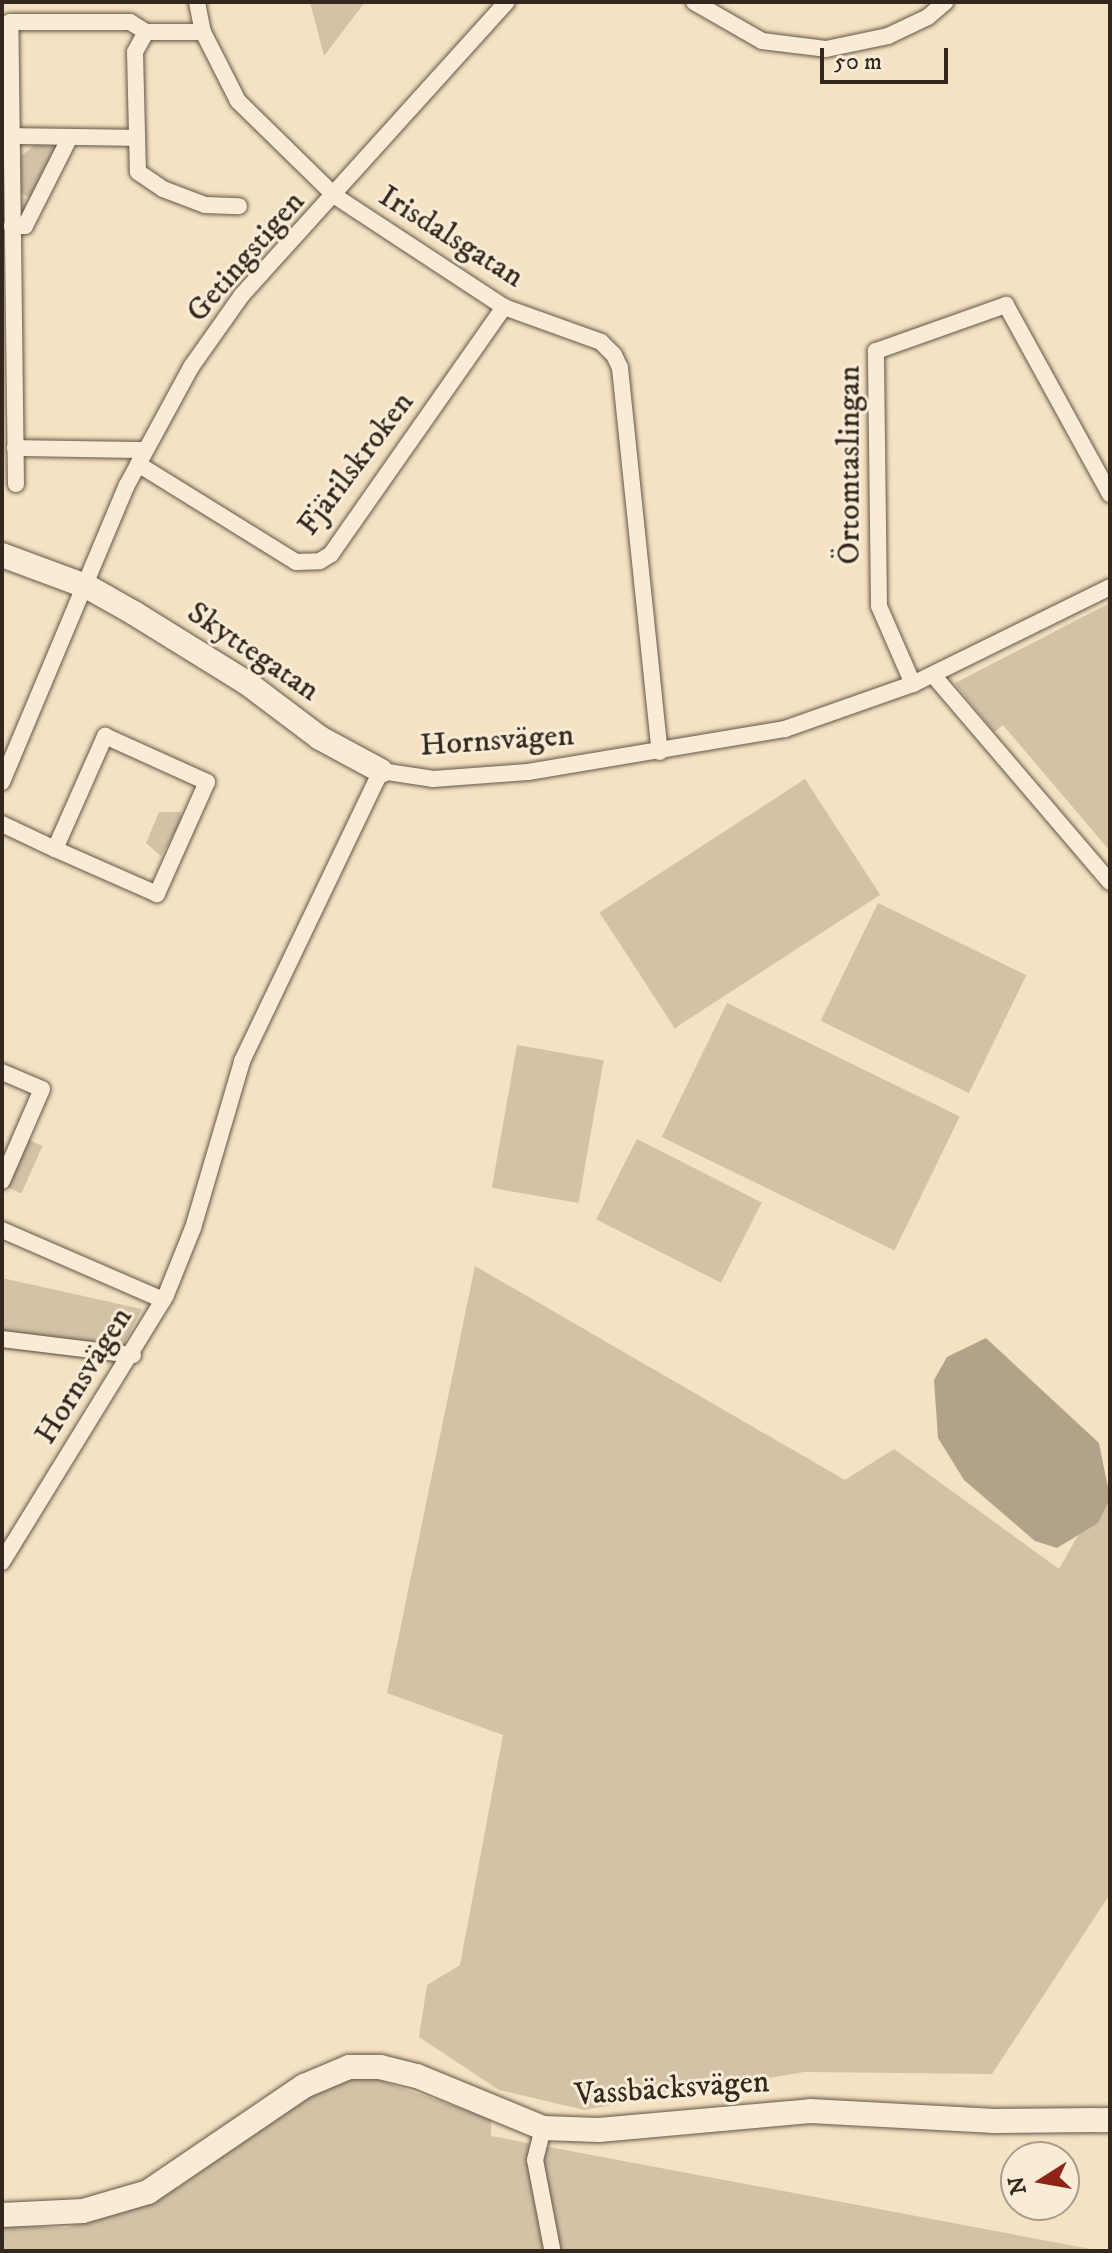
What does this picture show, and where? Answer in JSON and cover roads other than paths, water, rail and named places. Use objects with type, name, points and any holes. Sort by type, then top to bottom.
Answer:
[{"type":"street","name":"Irisdalsgatan","points":[[197,2],[203,32],[238,101],[335,196],[504,307],[601,342],[620,368],[660,752]]},
{"type":"street","name":"Getingstigen","points":[[88,587],[141,457],[191,367],[242,295],[335,196],[507,2]]},
{"type":"street","points":[[694,2],[762,41],[826,49],[888,36],[928,17],[945,2]]},
{"type":"street","points":[[16,484],[10,22],[130,22],[146,32],[203,32]]},
{"type":"street","points":[[146,32],[135,52],[138,172],[163,189],[205,205],[239,206]]},
{"type":"street","points":[[12,136],[135,138]]},
{"type":"street","points":[[12,226],[25,226],[70,137]]},
{"type":"street","name":"Örtomtaslingan","points":[[913,684],[879,606],[876,351],[1006,305],[1110,494]]},
{"type":"street","name":"Fjärilskroken","points":[[141,457],[296,562],[320,561],[331,554],[504,307]]},
{"type":"street","points":[[15,448],[141,457]]},
{"type":"street","name":"Skyttegatan","points":[[2,555],[88,587],[178,638],[320,738],[381,771]]},
{"type":"street","points":[[2,782],[88,587]]},
{"type":"street","name":"Hornsvägen","points":[[2,1562],[133,1355],[163,1300],[193,1228],[242,1061],[381,771],[433,779],[528,772],[785,729],[913,684],[1110,587]]},
{"type":"street","points":[[933,675],[1110,882]]},
{"type":"street","points":[[2,824],[55,849],[157,894],[207,782],[105,736],[55,849]]},
{"type":"street","points":[[2,1072],[42,1089],[2,1181]]},
{"type":"street","name":"Hornsvägen","points":[[2,1230],[163,1300]]},
{"type":"street","points":[[2,1339],[133,1355]]},
{"type":"street","name":"Vassbäcksvägen","points":[[2,2215],[83,2211],[148,2192],[304,2086],[349,2067],[380,2067],[417,2076],[543,2128],[599,2130],[810,2111],[995,2121],[1110,2120]]},
{"type":"street","points":[[543,2128],[535,2160],[552,2248]]}]
